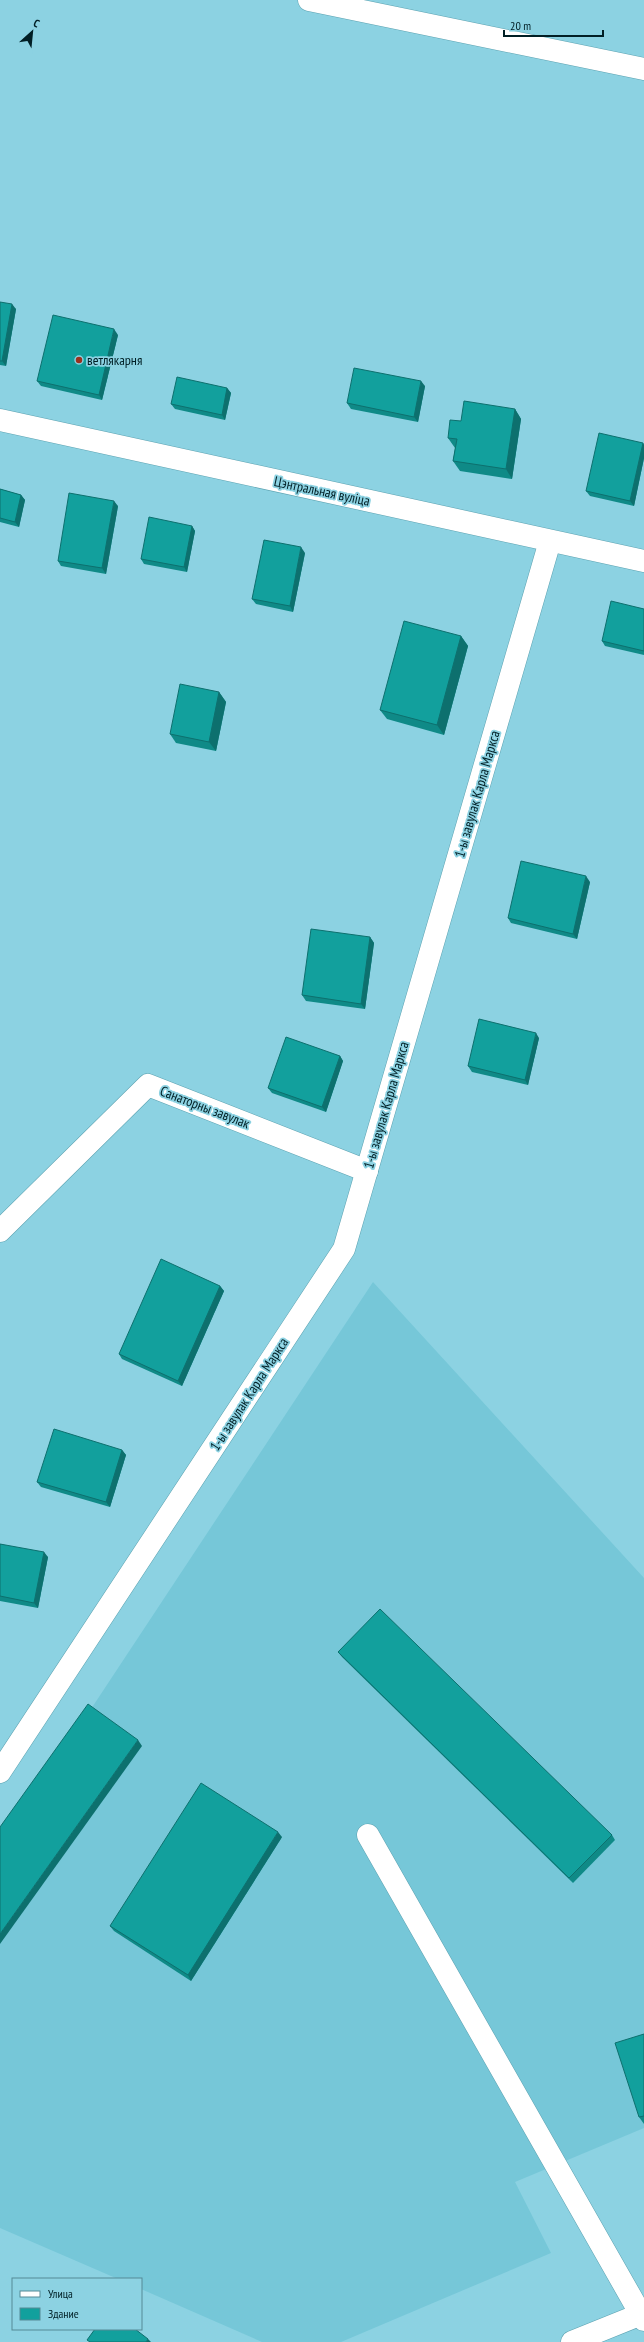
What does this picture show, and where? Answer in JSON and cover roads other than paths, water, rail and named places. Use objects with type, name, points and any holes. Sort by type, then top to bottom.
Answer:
[{"type":"street","points":[[309,0],[644,69]]},
{"type":"street","name":"Цэнтральная вуліца","points":[[0,420],[644,561]]},
{"type":"street","name":"1-ы завулак Карла Маркса","points":[[0,1772],[344,1249],[550,541]]},
{"type":"street","name":"Санаторны завулак","points":[[0,1231],[148,1085],[367,1170]]},
{"type":"street","points":[[368,1835],[643,2316],[572,2342]]},
{"type":"place","name":"ветлякарня","points":[[79,360]]}]
